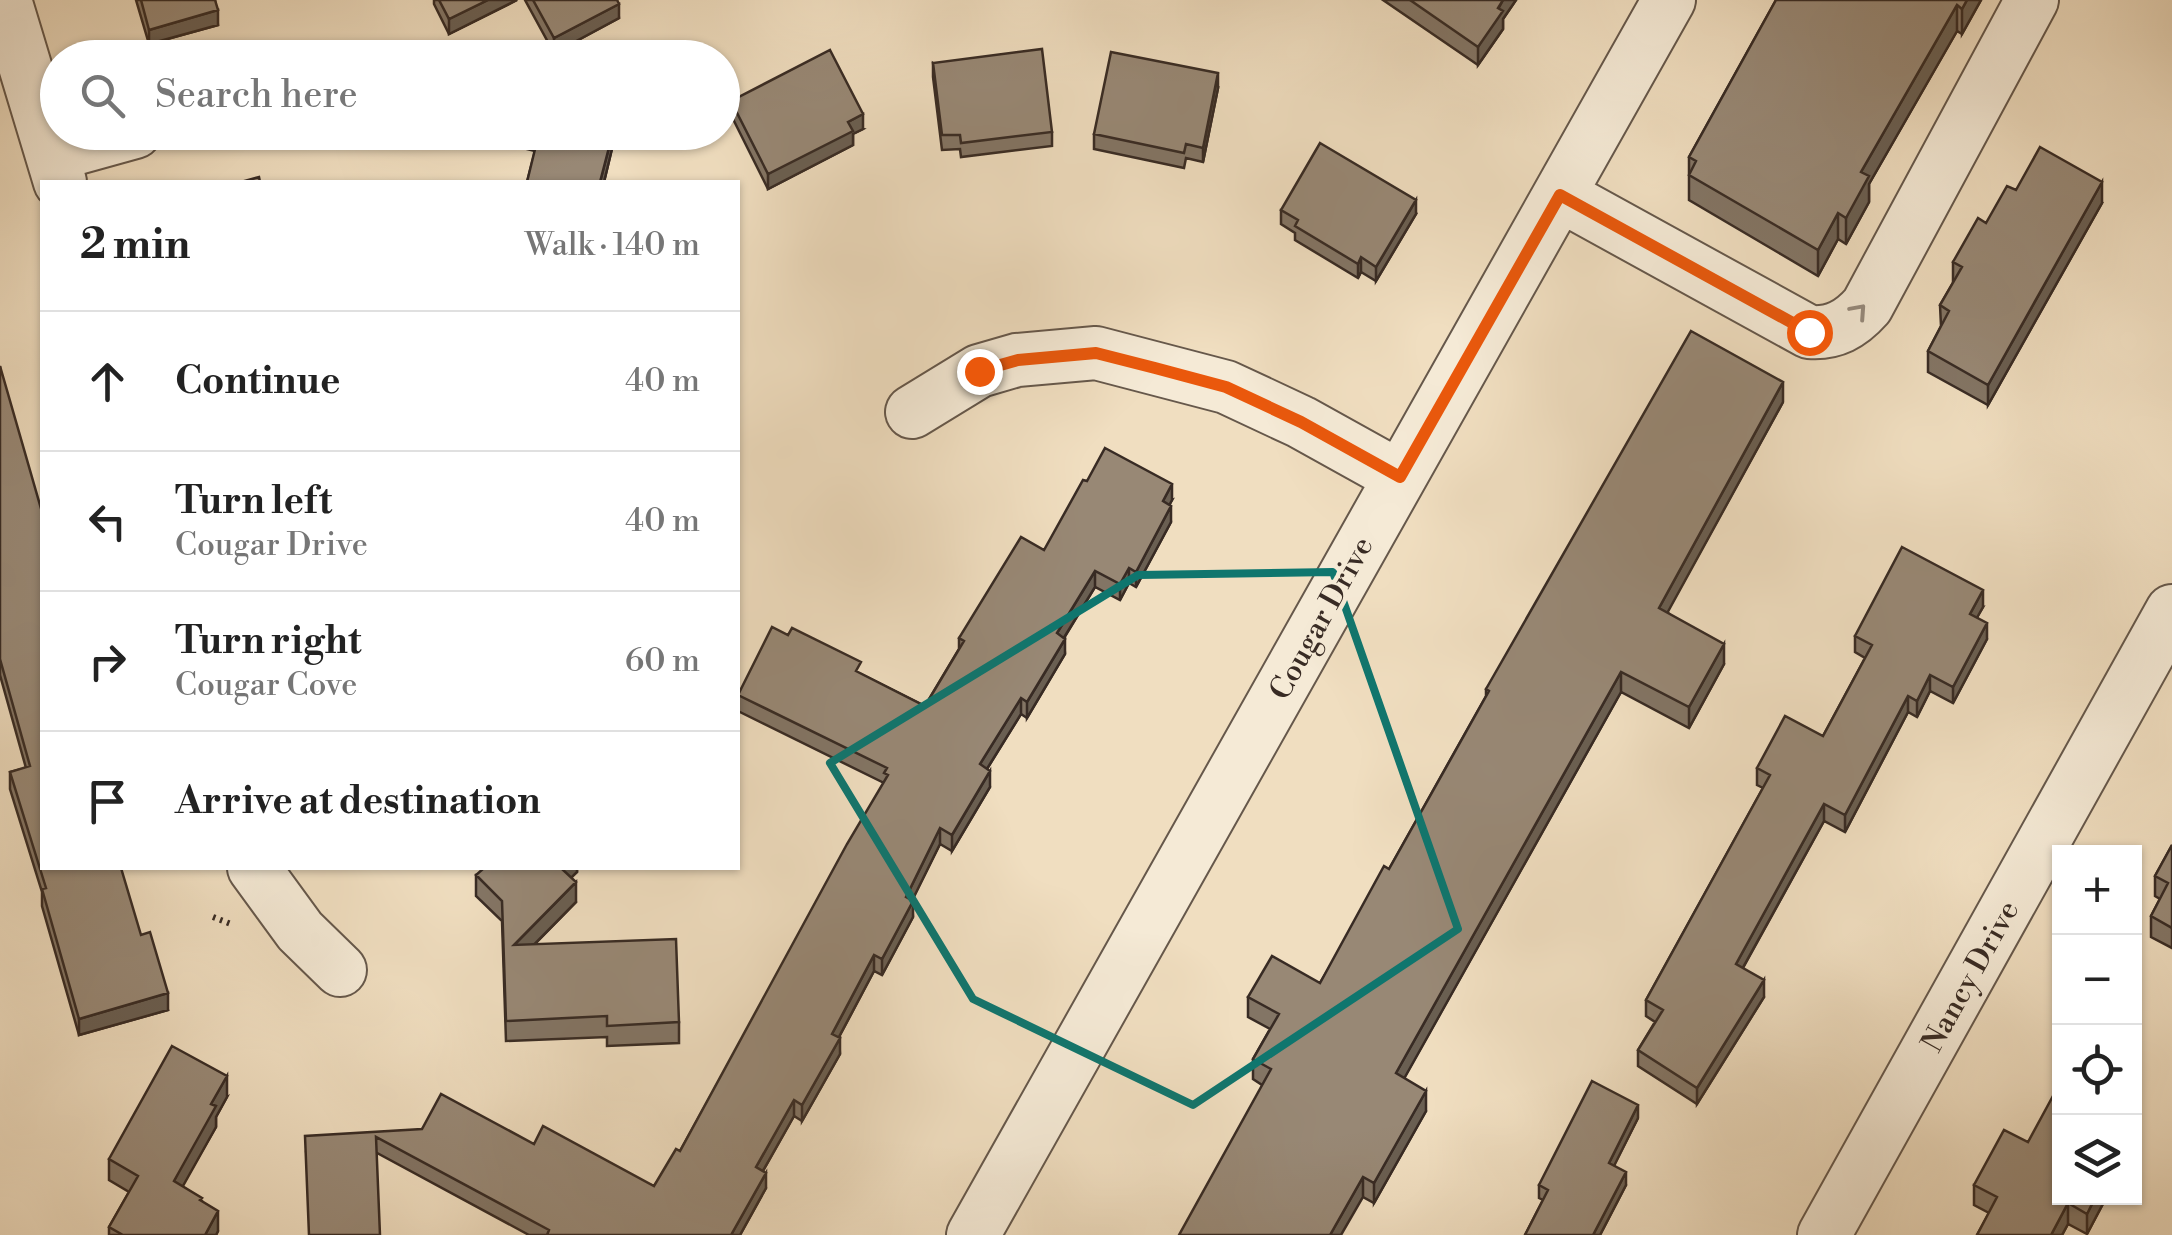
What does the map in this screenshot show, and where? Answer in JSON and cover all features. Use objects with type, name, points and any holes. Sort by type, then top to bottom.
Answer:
[{"type":"street","points":[[5,0],[40,116]]},
{"type":"street","name":"Cougar Drive","points":[[972,1235],[1668,0]]},
{"type":"street","points":[[1560,195],[1809,332],[1842,328],[1867,306],[2032,0]]},
{"type":"street","points":[[56,169],[97,150]]},
{"type":"street","points":[[912,412],[979,371],[1018,360],[1096,353],[1226,387],[1301,422],[1400,477]]},
{"type":"street","name":"Nancy Drive","points":[[1824,1235],[2172,610]]},
{"type":"street","points":[[255,870],[300,931],[340,970]]},
{"type":"highlighted area","points":[[1333,572],[1458,929],[1193,1105],[973,999],[830,763],[1138,575]]},
{"type":"building","points":[[141,0],[215,0],[218,10],[149,30]]},
{"type":"building","points":[[439,0],[488,0],[449,19]]},
{"type":"building","points":[[533,0],[617,0],[619,4],[554,38]]},
{"type":"building","points":[[1410,0],[1503,0],[1498,8],[1503,11],[1478,47]]},
{"type":"building","points":[[1776,0],[1967,0],[1962,9],[1957,5],[1861,172],[1869,176],[1846,218],[1838,213],[1818,250],[1689,175],[1696,161],[1689,157]]},
{"type":"building","points":[[1042,49],[1052,132],[961,143],[960,135],[942,135],[933,63]]},
{"type":"building","points":[[830,50],[863,114],[848,122],[853,131],[768,174],[740,119],[740,96]]},
{"type":"building","points":[[1111,52],[1218,73],[1203,148],[1186,144],[1184,153],[1094,134]]},
{"type":"building","points":[[1320,143],[1416,200],[1376,267],[1361,257],[1358,264],[1295,226],[1298,220],[1281,210]]},
{"type":"building","points":[[2040,147],[2102,182],[1988,385],[1928,351],[1949,311],[1940,305],[1962,267],[1953,262],[1978,218],[1986,223],[2007,186],[2016,190]]},
{"type":"building","points":[[535,150],[608,150],[601,180],[527,180]]},
{"type":"building","points":[[1691,331],[1783,382],[1659,608],[1724,644],[1689,707],[1621,672],[1396,1073],[1426,1091],[1374,1183],[1363,1177],[1330,1235],[1179,1235],[1271,1069],[1253,1059],[1279,1014],[1248,997],[1272,956],[1320,983],[1384,866],[1389,869],[1489,691],[1486,689]]},
{"type":"building","points":[[0,366],[40,505],[40,869],[10,772],[30,766],[0,659]]},
{"type":"building","points":[[1105,448],[1172,484],[1163,501],[1171,506],[1136,572],[1129,568],[1120,584],[1095,571],[1057,633],[1065,639],[1027,702],[1021,698],[980,764],[990,771],[952,835],[940,828],[906,897],[913,901],[882,959],[874,955],[832,1034],[840,1038],[802,1105],[794,1100],[756,1167],[766,1173],[731,1235],[547,1235],[549,1230],[376,1137],[380,1235],[309,1235],[305,1136],[422,1129],[441,1094],[534,1144],[543,1126],[654,1186],[676,1149],[680,1151],[888,775],[884,773],[887,768],[740,696],[772,627],[788,635],[792,628],[861,662],[856,671],[925,706],[964,641],[959,638],[1021,537],[1044,550],[1083,480],[1087,481]]},
{"type":"building","points":[[1902,547],[1983,590],[1970,614],[1987,623],[1953,687],[1930,675],[1917,701],[1908,696],[1845,815],[1824,804],[1736,964],[1764,980],[1697,1088],[1638,1050],[1663,1010],[1646,1000],[1770,775],[1757,768],[1785,716],[1823,736],[1872,645],[1855,636]]},
{"type":"building","points":[[2172,845],[2172,928],[2151,916],[2168,883],[2155,876]]},
{"type":"building","points":[[40,870],[122,870],[141,935],[150,932],[168,993],[79,1019],[42,889],[46,888]]},
{"type":"building","points":[[482,870],[563,870],[576,882],[514,945],[676,939],[679,1022],[607,1026],[607,1016],[506,1021],[502,901],[476,875]]},
{"type":"building","points":[[172,1046],[227,1076],[211,1104],[216,1106],[174,1181],[218,1211],[205,1235],[123,1235],[109,1227],[138,1176],[109,1159]]},
{"type":"building","points":[[1592,1081],[1638,1105],[1609,1163],[1626,1172],[1593,1235],[1525,1235],[1548,1190],[1539,1185]]},
{"type":"building","points":[[2052,1098],[2052,1205],[2067,1205],[2051,1235],[1977,1235],[1997,1197],[1974,1185],[2004,1130],[2028,1142]]},
{"type":"building","points":[[2071,1205],[2092,1205],[2087,1214]]},
{"type":"route","points":[[979,371],[1018,360],[1096,353],[1226,387],[1301,422],[1400,477],[1560,195],[1809,332]]}]
